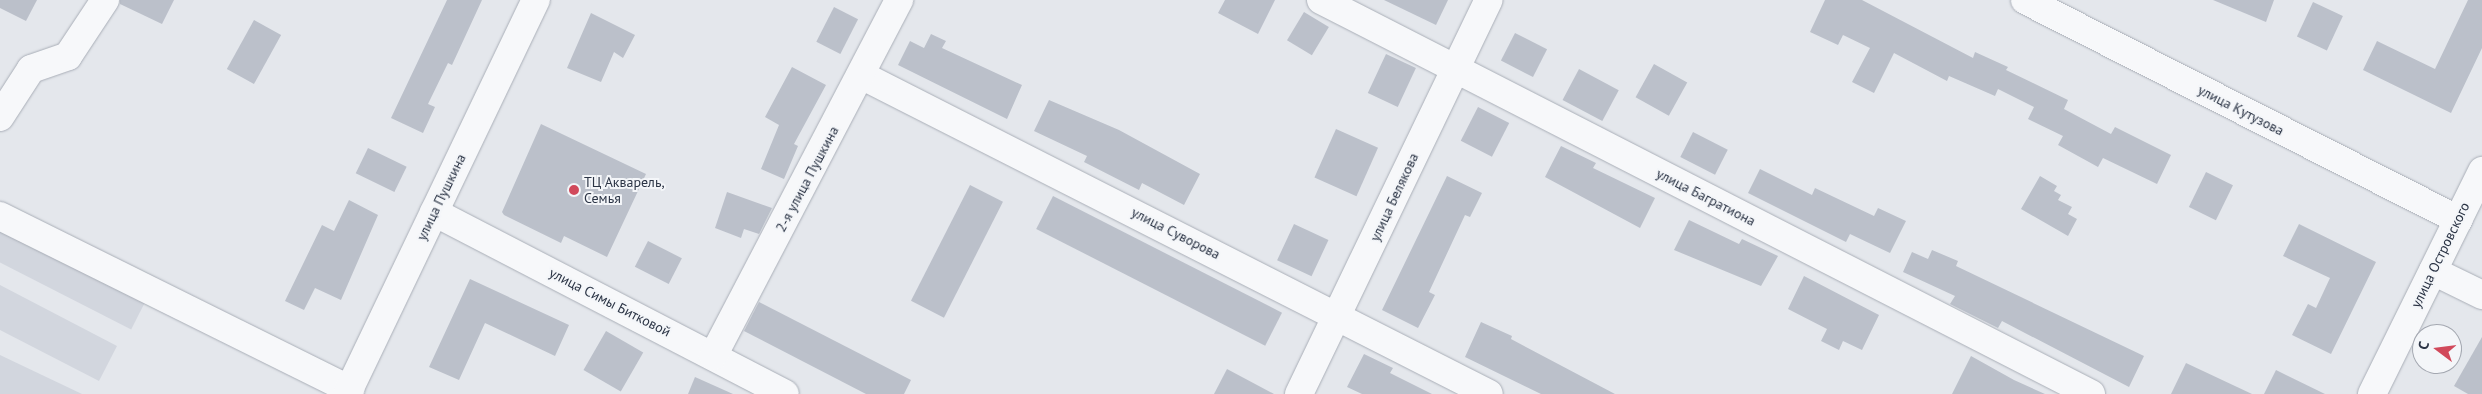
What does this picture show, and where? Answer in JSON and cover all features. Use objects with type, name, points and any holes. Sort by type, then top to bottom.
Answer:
[{"type":"street","points":[[0,117],[31,69],[68,56],[106,0]]},
{"type":"street","name":"улица Пушкина","points":[[349,392],[536,0]]},
{"type":"street","name":"2-я улица Пушкина","points":[[713,356],[899,0]]},
{"type":"street","name":"улица Багратиона","points":[[1321,0],[2091,394]]},
{"type":"street","name":"улица Белякова","points":[[1299,394],[1488,0]]},
{"type":"street","name":"улица Кутузова","points":[[2025,0],[2458,220]]},
{"type":"street","name":"улица Суворова","points":[[861,75],[1338,315],[1489,394]]},
{"type":"street","name":"улица Островского","points":[[2372,394],[2482,170]]},
{"type":"street","name":"улица Симы Битковой","points":[[434,212],[784,394]]},
{"type":"street","points":[[0,216],[349,392]]},
{"type":"street","points":[[2433,271],[2482,294]]},
{"type":"shaded area","points":[[0,230],[144,304],[131,329],[0,263]]},
{"type":"shaded area","points":[[0,285],[117,346],[99,381],[0,330]]},
{"type":"shaded area","points":[[0,355],[82,394],[0,394]]},
{"type":"building","points":[[0,0],[37,0],[26,21],[0,8]]},
{"type":"building","points":[[120,0],[174,0],[162,24],[120,4]]},
{"type":"building","points":[[447,0],[482,0],[452,65],[448,63],[428,104],[435,107],[423,133],[391,118]]},
{"type":"building","points":[[1225,0],[1275,0],[1258,34],[1218,13]]},
{"type":"building","points":[[1384,0],[1448,0],[1436,25]]},
{"type":"building","points":[[1825,0],[1862,0],[1973,58],[1975,52],[2008,67],[2006,70],[2068,100],[2064,109],[2111,134],[2115,127],[2171,155],[2157,184],[2103,158],[2098,167],[2058,145],[2063,136],[2028,119],[2034,107],[1998,89],[1995,96],[1949,76],[1947,81],[1894,53],[1874,93],[1852,82],[1870,48],[1843,35],[1838,45],[1810,32]]},
{"type":"building","points":[[2213,0],[2274,0],[2266,22]]},
{"type":"building","points":[[2468,0],[2482,0],[2482,48],[2451,113],[2363,70],[2377,41],[2435,69]]},
{"type":"building","points":[[2313,2],[2343,16],[2327,50],[2297,36]]},
{"type":"building","points":[[834,7],[858,19],[840,54],[816,42]]},
{"type":"building","points":[[1304,12],[1329,27],[1312,55],[1287,40]]},
{"type":"building","points":[[591,13],[635,35],[623,58],[614,52],[601,82],[567,68]]},
{"type":"building","points":[[254,20],[281,35],[254,84],[227,69]]},
{"type":"building","points":[[1515,33],[1547,49],[1533,77],[1501,61]]},
{"type":"building","points":[[931,34],[946,41],[942,48],[1022,85],[1007,119],[898,65],[910,41],[924,48]]},
{"type":"building","points":[[1386,54],[1416,68],[1398,107],[1368,93]]},
{"type":"building","points":[[1654,64],[1687,82],[1669,116],[1636,97]]},
{"type":"building","points":[[792,67],[826,85],[794,144],[798,146],[784,179],[761,169],[779,125],[765,117]]},
{"type":"building","points":[[1579,69],[1619,90],[1602,121],[1563,100]]},
{"type":"building","points":[[1049,100],[1119,130],[1200,174],[1184,205],[1142,183],[1139,190],[1084,162],[1087,156],[1034,131]]},
{"type":"building","points":[[1478,107],[1509,123],[1492,157],[1461,141]]},
{"type":"building","name":"ТЦ Акварель, Семья","points":[[541,124],[646,174],[607,257],[564,236],[561,243],[504,215],[502,212]]},
{"type":"building","points":[[1336,129],[1378,148],[1356,196],[1314,177]]},
{"type":"building","points":[[1693,132],[1728,150],[1715,175],[1680,157]]},
{"type":"building","points":[[1561,146],[1596,163],[1593,168],[1655,198],[1640,228],[1545,177]]},
{"type":"building","points":[[368,148],[407,167],[394,192],[356,173]]},
{"type":"building","points":[[1760,169],[1812,195],[1815,188],[1874,216],[1878,208],[1906,221],[1890,253],[1850,234],[1846,242],[1748,193]]},
{"type":"building","points":[[2206,172],[2233,185],[2216,220],[2189,207]]},
{"type":"building","points":[[1447,176],[1482,193],[1470,217],[1465,215],[1429,292],[1435,295],[1418,328],[1382,310]]},
{"type":"building","points":[[2040,176],[2057,186],[2054,191],[2061,195],[2058,200],[2072,207],[2068,214],[2077,219],[2068,236],[2021,209]]},
{"type":"building","points":[[970,185],[1003,202],[944,318],[911,301]]},
{"type":"building","points":[[727,192],[772,208],[759,234],[744,229],[741,238],[715,228]]},
{"type":"building","points":[[1053,196],[1282,313],[1265,346],[1036,229]]},
{"type":"building","points":[[349,200],[378,215],[341,300],[315,288],[304,310],[285,301],[322,225],[334,231]]},
{"type":"building","points":[[1689,220],[1739,244],[1742,239],[1778,256],[1761,286],[1674,250]]},
{"type":"building","points":[[1294,224],[1328,240],[1312,276],[1277,260]]},
{"type":"building","points":[[2299,224],[2376,262],[2331,354],[2292,335],[2308,304],[2316,308],[2330,278],[2283,256]]},
{"type":"building","points":[[648,241],[682,258],[669,284],[635,267]]},
{"type":"building","points":[[1932,250],[1958,261],[1956,266],[2144,356],[2129,387],[2002,321],[1998,328],[1950,304],[1955,296],[1903,272],[1912,252],[1928,259]]},
{"type":"building","points":[[1804,276],[1879,315],[1862,350],[1843,341],[1839,350],[1821,341],[1827,329],[1788,309]]},
{"type":"building","points":[[470,279],[569,325],[555,356],[485,323],[459,380],[429,367]]},
{"type":"building","points":[[759,302],[911,380],[904,394],[866,394],[744,331]]},
{"type":"building","points":[[1481,322],[1512,336],[1511,339],[1615,394],[1541,394],[1465,357]]},
{"type":"building","points":[[606,331],[643,352],[621,391],[584,370]]},
{"type":"building","points":[[2482,337],[2482,394],[2468,394],[2454,386]]},
{"type":"building","points":[[1364,354],[1393,368],[1390,373],[1432,394],[1362,394],[1347,387]]},
{"type":"building","points":[[1971,356],[2014,380],[2045,394],[1952,394]]},
{"type":"building","points":[[2186,363],[2252,394],[2171,394]]},
{"type":"building","points":[[1227,369],[1274,394],[1214,394]]},
{"type":"building","points":[[2276,370],[2325,394],[2264,394]]},
{"type":"building","points":[[695,377],[733,394],[688,394]]},
{"type":"place","name":"ТЦ Акварель, Семья","points":[[574,190]]}]
